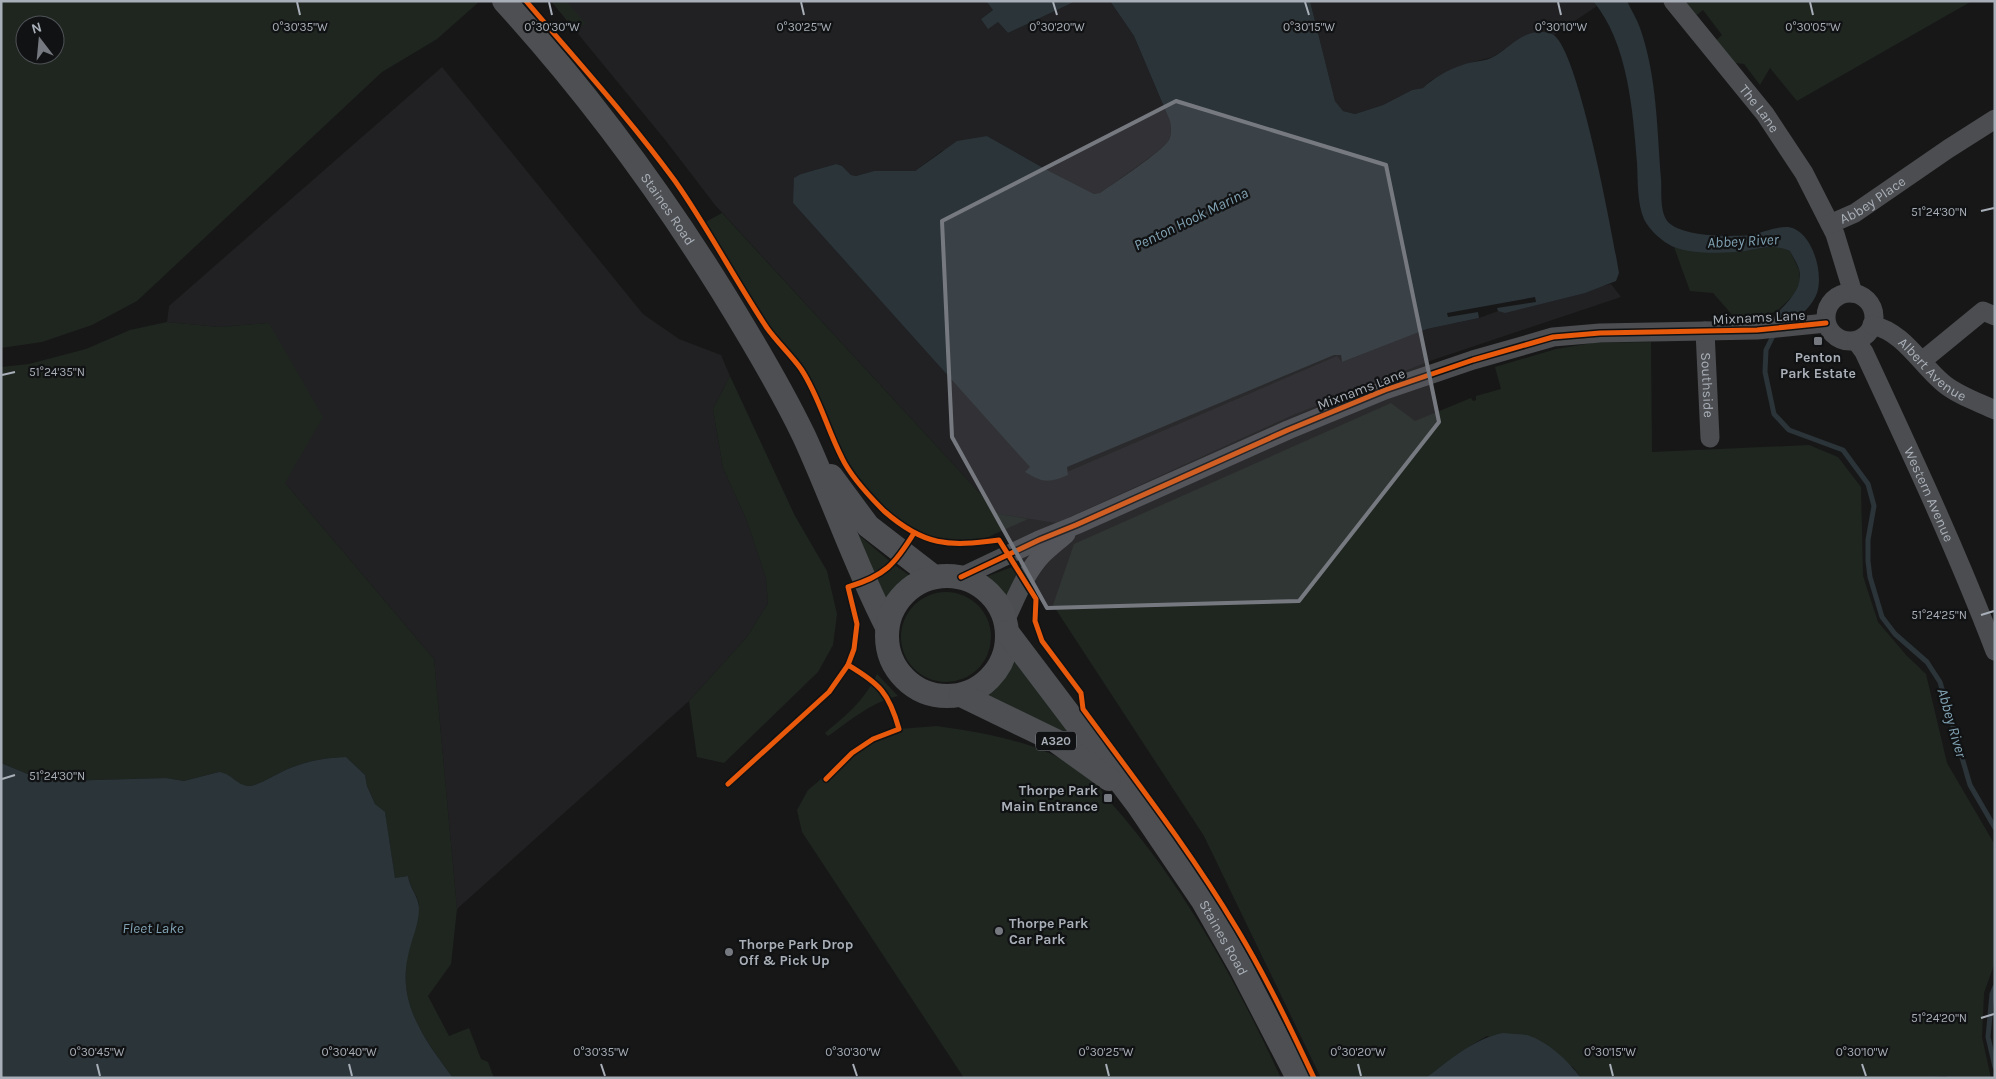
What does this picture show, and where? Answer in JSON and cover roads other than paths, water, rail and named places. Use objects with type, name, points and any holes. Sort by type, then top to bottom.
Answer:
[{"type":"main road","name":"Staines Road","points":[[504,1],[545,46],[630,153],[667,204],[756,347],[804,436],[868,590],[886,627]]},
{"type":"main road","name":"Staines Road","points":[[804,436],[868,526],[934,577]]},
{"type":"main road","points":[[947,576],[976,583],[989,593],[999,606],[1006,626],[1006,649],[1000,665],[990,678],[977,689],[961,695],[928,694],[915,688],[895,668],[889,656],[886,642],[886,627],[892,610],[902,595],[917,584],[934,577],[947,576]]},
{"type":"main road","name":"Staines Road","points":[[1006,626],[1138,805],[1203,901],[1240,966],[1298,1078]]},
{"type":"main road","name":"Staines Road","points":[[961,695],[1056,741],[1105,775],[1138,805]]},
{"type":"street","name":"The Lane","points":[[1673,1],[1780,136],[1804,173],[1830,224]]},
{"type":"street","name":"Abbey Place","points":[[1853,293],[1835,234],[1830,224],[1855,213],[1995,119]]},
{"type":"street","points":[[1853,293],[1862,296],[1869,303],[1873,311],[1871,330],[1864,337],[1856,341],[1846,341],[1837,338],[1830,332],[1826,323],[1829,305],[1835,298],[1844,294],[1853,293]]},
{"type":"street","points":[[1922,361],[1991,310]]},
{"type":"street","name":"Mixnams Lane","points":[[961,578],[1039,540],[1288,430],[1385,390],[1473,360],[1554,337],[1600,333],[1757,330],[1826,323]]},
{"type":"street","name":"Albert Avenue","points":[[1872,324],[1891,332],[1944,384],[1995,410]]},
{"type":"street","name":"Southside","points":[[1704,331],[1710,438]]},
{"type":"street","name":"Western Avenue","points":[[1856,341],[1864,352],[1939,515],[1974,596],[1995,651]]},
{"type":"street","name":"Mixnams Lane","points":[[1006,626],[1024,580],[1033,567],[1042,555],[1076,525]]},
{"type":"water","points":[[986,1],[1076,1],[1008,33],[998,22],[988,29],[981,19],[993,10]]},
{"type":"water","name":"Penton Hook Marina","points":[[1110,1],[1310,1],[1335,101],[1343,111],[1355,114],[1383,105],[1412,90],[1423,88],[1436,78],[1457,67],[1491,58],[1528,34],[1543,32],[1552,34],[1562,46],[1573,71],[1583,105],[1602,185],[1619,273],[1616,281],[1585,293],[1505,313],[1498,311],[1497,308],[1536,302],[1535,297],[1447,313],[1448,317],[1478,312],[1479,318],[1427,329],[1342,362],[1341,355],[1334,355],[1067,467],[1068,475],[1061,478],[1046,481],[1031,476],[1025,472],[1030,467],[793,203],[794,178],[801,174],[836,164],[842,166],[851,175],[856,176],[874,171],[915,171],[957,141],[987,136],[1094,194],[1100,193],[1157,152],[1169,140],[1171,133],[1170,121],[1134,36]]},
{"type":"water","points":[[1593,1],[1627,1],[1640,28],[1646,46],[1653,84],[1662,202],[1666,219],[1676,228],[1708,235],[1750,235],[1788,227],[1804,236],[1814,254],[1819,275],[1819,285],[1817,293],[1808,308],[1796,320],[1769,323],[1790,299],[1798,285],[1799,269],[1790,251],[1783,248],[1769,247],[1728,252],[1688,251],[1674,247],[1657,236],[1646,223],[1639,199],[1631,100],[1627,78],[1614,36],[1605,18]]},
{"type":"water","name":"Fleet Lake","points":[[346,757],[365,775],[367,786],[375,804],[385,812],[395,878],[408,876],[417,900],[419,914],[408,956],[406,974],[410,1006],[424,1036],[453,1078],[1,1078],[1,763],[30,775],[61,781],[166,778],[184,781],[219,772],[241,784],[250,786],[306,763]]},
{"type":"water","points":[[1503,1033],[1527,1035],[1543,1042],[1564,1058],[1581,1078],[1426,1078],[1472,1045]]},
{"type":"waterway","name":"Abbey River","points":[[1774,334],[1766,350],[1765,372],[1774,414],[1789,430],[1843,450],[1868,484],[1874,506],[1868,540],[1868,561],[1870,577],[1882,617],[1895,634],[1927,662],[1940,682],[1970,785],[1995,828]]},
{"type":"waterway","name":"Abbey River","points":[[1995,987],[1992,994],[1988,1037],[1995,1067]]},
{"type":"place","name":"Penton Park Estate","points":[[1818,341]]},
{"type":"place","name":"Thorpe Park Main Entrance","points":[[1108,798]]},
{"type":"place","name":"Thorpe Park Car Park","points":[[999,931]]},
{"type":"place","name":"Thorpe Park Drop Off & Pick Up","points":[[729,952]]}]
